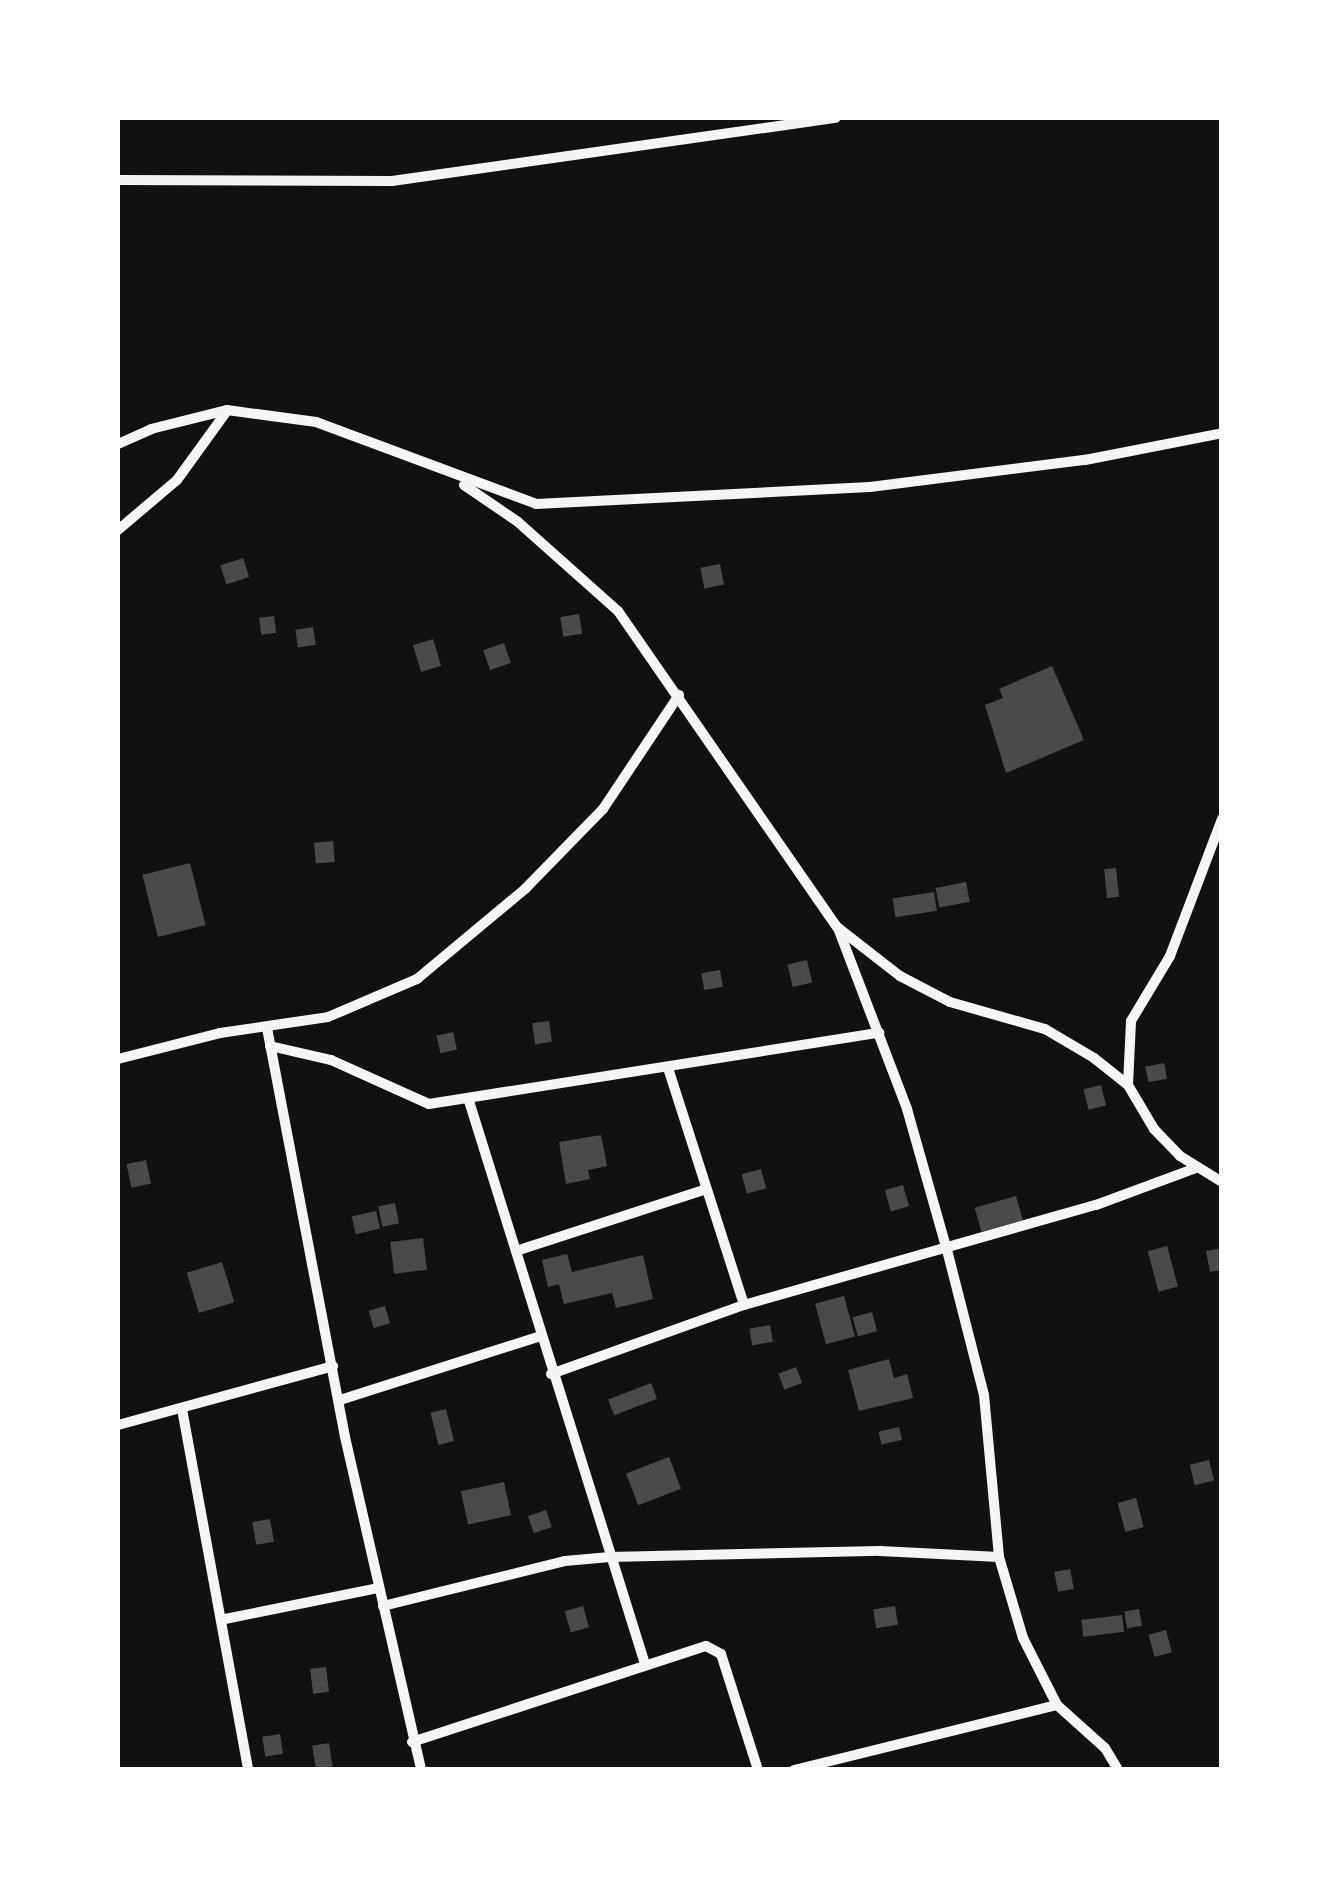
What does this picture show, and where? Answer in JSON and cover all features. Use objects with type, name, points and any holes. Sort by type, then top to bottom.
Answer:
[{"type":"street","points":[[118,180],[392,181],[836,118]]},
{"type":"street","points":[[118,444],[151,428],[228,410],[316,422],[455,478],[536,504],[870,487],[1085,460],[1222,432]]},
{"type":"street","points":[[118,530],[177,480],[228,410]]},
{"type":"street","points":[[455,478],[518,522],[618,611],[679,695],[751,812],[838,927],[900,976],[950,1002],[1045,1029],[1128,1084],[1154,1129],[1196,1168],[1222,1182]]},
{"type":"street","points":[[118,1059],[328,1017],[416,979],[526,890],[603,809],[679,695]]},
{"type":"street","points":[[1128,1084],[1131,1021],[1170,956],[1222,818]]},
{"type":"street","points":[[838,927],[880,1033],[947,1250],[984,1395],[999,1558],[1023,1638],[1057,1706],[1105,1748],[1118,1770]]},
{"type":"street","points":[[267,1028],[382,1606],[421,1770]]},
{"type":"street","points":[[270,1046],[331,1060],[410,1099],[469,1101],[880,1033]]},
{"type":"street","points":[[668,1068],[744,1305]]},
{"type":"street","points":[[469,1101],[551,1374],[645,1664]]},
{"type":"street","points":[[551,1374],[744,1305],[947,1250],[1196,1168]]},
{"type":"street","points":[[516,1251],[704,1190]]},
{"type":"street","points":[[340,1400],[540,1336]]},
{"type":"street","points":[[118,1425],[333,1366]]},
{"type":"street","points":[[182,1410],[225,1619],[248,1770]]},
{"type":"street","points":[[382,1606],[565,1561],[880,1551],[999,1558]]},
{"type":"street","points":[[225,1619],[379,1588]]},
{"type":"street","points":[[412,1742],[690,1647],[720,1654],[758,1770]]},
{"type":"street","points":[[794,1770],[1057,1706]]},
{"type":"building","points":[[243,558],[249,577],[226,584],[220,565]]},
{"type":"building","points":[[720,564],[724,585],[704,588],[700,568]]},
{"type":"building","points":[[579,614],[582,634],[563,637],[560,617]]},
{"type":"building","points":[[274,616],[276,633],[261,635],[259,618]]},
{"type":"building","points":[[313,627],[316,645],[298,648],[295,630]]},
{"type":"building","points":[[433,639],[441,666],[421,672],[413,645]]},
{"type":"building","points":[[504,643],[511,663],[490,670],[483,650]]},
{"type":"building","points":[[1052,666],[1084,740],[1006,773],[985,705],[1003,698],[999,689]]},
{"type":"building","points":[[333,841],[335,862],[316,864],[314,843]]},
{"type":"building","points":[[190,863],[205,925],[158,937],[142,875]]},
{"type":"building","points":[[1116,868],[1119,897],[1107,898],[1104,869]]},
{"type":"building","points":[[966,882],[970,902],[939,908],[936,888]]},
{"type":"building","points":[[934,892],[937,911],[895,917],[893,899]]},
{"type":"building","points":[[807,960],[812,982],[793,987],[788,964]]},
{"type":"building","points":[[720,970],[723,987],[704,990],[701,973]]},
{"type":"building","points":[[549,1021],[552,1042],[535,1044],[532,1023]]},
{"type":"building","points":[[453,1032],[457,1050],[440,1053],[436,1036]]},
{"type":"building","points":[[1164,1063],[1167,1079],[1148,1082],[1145,1067]]},
{"type":"building","points":[[1101,1085],[1106,1105],[1089,1110],[1084,1089]]},
{"type":"building","points":[[601,1135],[607,1166],[588,1170],[590,1179],[566,1184],[559,1142]]},
{"type":"building","points":[[146,1160],[151,1183],[131,1188],[126,1164]]},
{"type":"building","points":[[761,1169],[766,1188],[747,1193],[742,1174]]},
{"type":"building","points":[[903,1185],[909,1206],[891,1211],[885,1190]]},
{"type":"building","points":[[1016,1196],[1023,1220],[982,1232],[975,1208]]},
{"type":"building","points":[[395,1203],[399,1224],[382,1227],[378,1206]]},
{"type":"building","points":[[376,1211],[380,1229],[356,1234],[352,1217]]},
{"type":"building","points":[[423,1238],[427,1270],[394,1274],[390,1242]]},
{"type":"building","points":[[1167,1246],[1178,1287],[1159,1292],[1148,1251]]},
{"type":"building","points":[[1222,1248],[1222,1270],[1210,1272],[1206,1251]]},
{"type":"building","points":[[567,1254],[572,1272],[643,1255],[653,1299],[616,1308],[612,1293],[564,1304],[559,1284],[548,1287],[542,1260]]},
{"type":"building","points":[[222,1262],[234,1302],[199,1313],[187,1273]]},
{"type":"building","points":[[844,1296],[855,1337],[826,1344],[815,1304]]},
{"type":"building","points":[[385,1306],[390,1323],[374,1328],[369,1311]]},
{"type":"building","points":[[872,1312],[877,1331],[858,1336],[853,1317]]},
{"type":"building","points":[[770,1325],[773,1342],[752,1345],[749,1329]]},
{"type":"building","points":[[889,1359],[894,1378],[907,1374],[913,1398],[859,1411],[848,1370]]},
{"type":"building","points":[[796,1367],[802,1383],[784,1390],[778,1374]]},
{"type":"building","points":[[651,1383],[657,1399],[614,1415],[608,1399]]},
{"type":"building","points":[[446,1409],[454,1441],[438,1445],[430,1413]]},
{"type":"building","points":[[899,1427],[902,1440],[881,1444],[879,1432]]},
{"type":"building","points":[[669,1457],[681,1489],[638,1505],[626,1473]]},
{"type":"building","points":[[1209,1460],[1214,1480],[1195,1485],[1190,1465]]},
{"type":"building","points":[[504,1482],[511,1515],[468,1524],[461,1491]]},
{"type":"building","points":[[1136,1498],[1144,1527],[1125,1532],[1118,1503]]},
{"type":"building","points":[[546,1510],[552,1527],[534,1533],[528,1516]]},
{"type":"building","points":[[270,1519],[274,1542],[256,1545],[252,1522]]},
{"type":"building","points":[[1070,1569],[1074,1589],[1058,1592],[1054,1572]]},
{"type":"building","points":[[583,1606],[589,1627],[571,1632],[565,1611]]},
{"type":"building","points":[[895,1606],[898,1625],[876,1628],[873,1609]]},
{"type":"building","points":[[1139,1609],[1142,1626],[1127,1628],[1124,1612]]},
{"type":"building","points":[[1122,1615],[1124,1632],[1083,1637],[1081,1620]]},
{"type":"building","points":[[1166,1630],[1172,1652],[1155,1657],[1149,1635]]},
{"type":"building","points":[[326,1667],[329,1692],[313,1694],[310,1669]]},
{"type":"building","points":[[280,1734],[283,1754],[265,1757],[262,1737]]},
{"type":"building","points":[[329,1743],[333,1767],[316,1769],[312,1746]]}]
